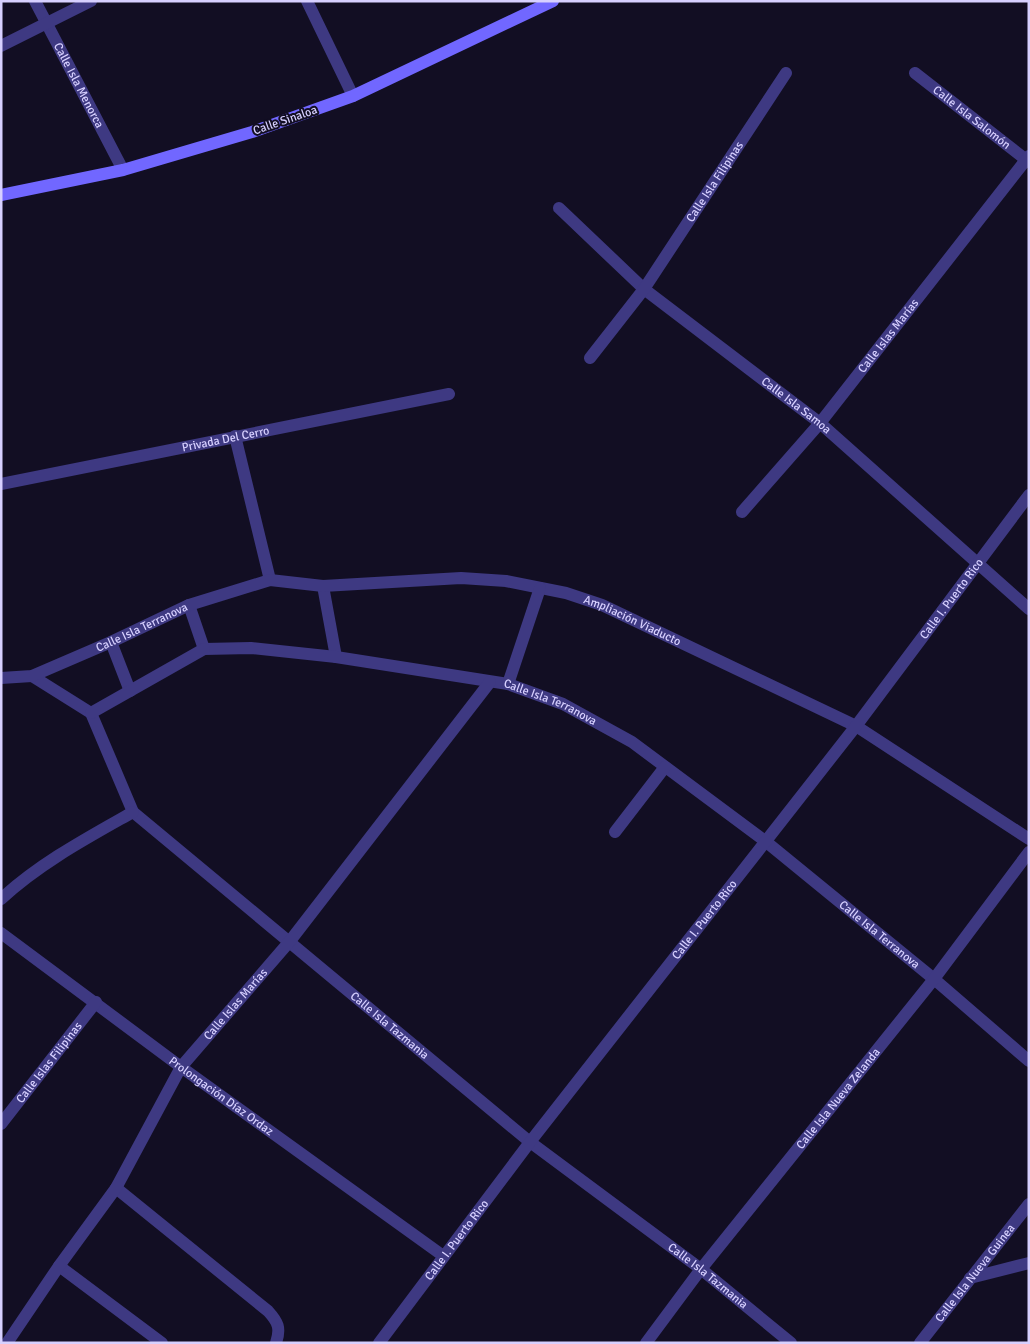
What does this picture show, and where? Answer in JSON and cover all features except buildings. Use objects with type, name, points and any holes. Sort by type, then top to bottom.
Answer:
[{"type":"main road","name":"Calle Sinaloa","points":[[1,195],[123,170],[252,132],[353,96],[553,1]]},
{"type":"street","name":"Calle Isla Menorca","points":[[35,1],[123,170]]},
{"type":"street","points":[[1,46],[91,1]]},
{"type":"street","points":[[307,1],[353,96]]},
{"type":"street","name":"Calle Isla Filipinas","points":[[590,358],[644,290],[786,73]]},
{"type":"street","name":"Calle Isla Salomón","points":[[915,73],[1028,159]]},
{"type":"street","name":"Calle Islas Marías","points":[[742,512],[820,424],[1028,159]]},
{"type":"street","name":"Calle Isla Samoa","points":[[559,208],[644,290],[820,424],[1029,609]]},
{"type":"street","name":"Privada Del Cerro","points":[[1,484],[449,394]]},
{"type":"street","points":[[234,436],[270,580]]},
{"type":"street","name":"Calle I. Puerto Rico","points":[[379,1343],[442,1256],[530,1142],[856,726],[1029,495]]},
{"type":"street","name":"Ampliación Viaducto","points":[[188,605],[270,580],[323,586],[461,578],[506,581],[566,593],[602,605],[856,726],[1029,839]]},
{"type":"street","points":[[323,586],[336,657]]},
{"type":"street","points":[[508,684],[540,588]]},
{"type":"street","name":"Calle Isla Terranova","points":[[1,678],[32,676],[112,642],[188,605],[204,648],[251,648],[336,657],[508,684],[563,704],[632,742],[765,841],[1029,1061]]},
{"type":"street","points":[[112,642],[130,691]]},
{"type":"street","points":[[32,676],[91,713],[204,648]]},
{"type":"street","name":"Calle Islas Marías","points":[[7,1343],[59,1266],[116,1188],[181,1067],[290,940],[490,682]]},
{"type":"street","name":"Calle Isla Tazmania","points":[[91,713],[133,812],[290,940],[530,1142],[701,1269],[791,1343]]},
{"type":"street","points":[[614,832],[665,767]]},
{"type":"street","points":[[1,899],[21,881],[68,849],[133,812]]},
{"type":"street","name":"Calle Isla Nueva Zelanda","points":[[646,1343],[701,1269],[934,980],[1029,852]]},
{"type":"street","name":"Prolongación Díaz Ordaz","points":[[1,933],[181,1067],[442,1256]]},
{"type":"street","name":"Calle Islas Filipinas","points":[[1,1124],[96,1002]]},
{"type":"street","points":[[116,1188],[268,1311],[277,1321],[280,1332],[276,1343]]},
{"type":"street","name":"Calle Isla Nueva Guinea","points":[[920,1343],[1029,1204]]},
{"type":"street","points":[[970,1278],[1029,1263]]},
{"type":"street","points":[[59,1266],[162,1343]]}]
